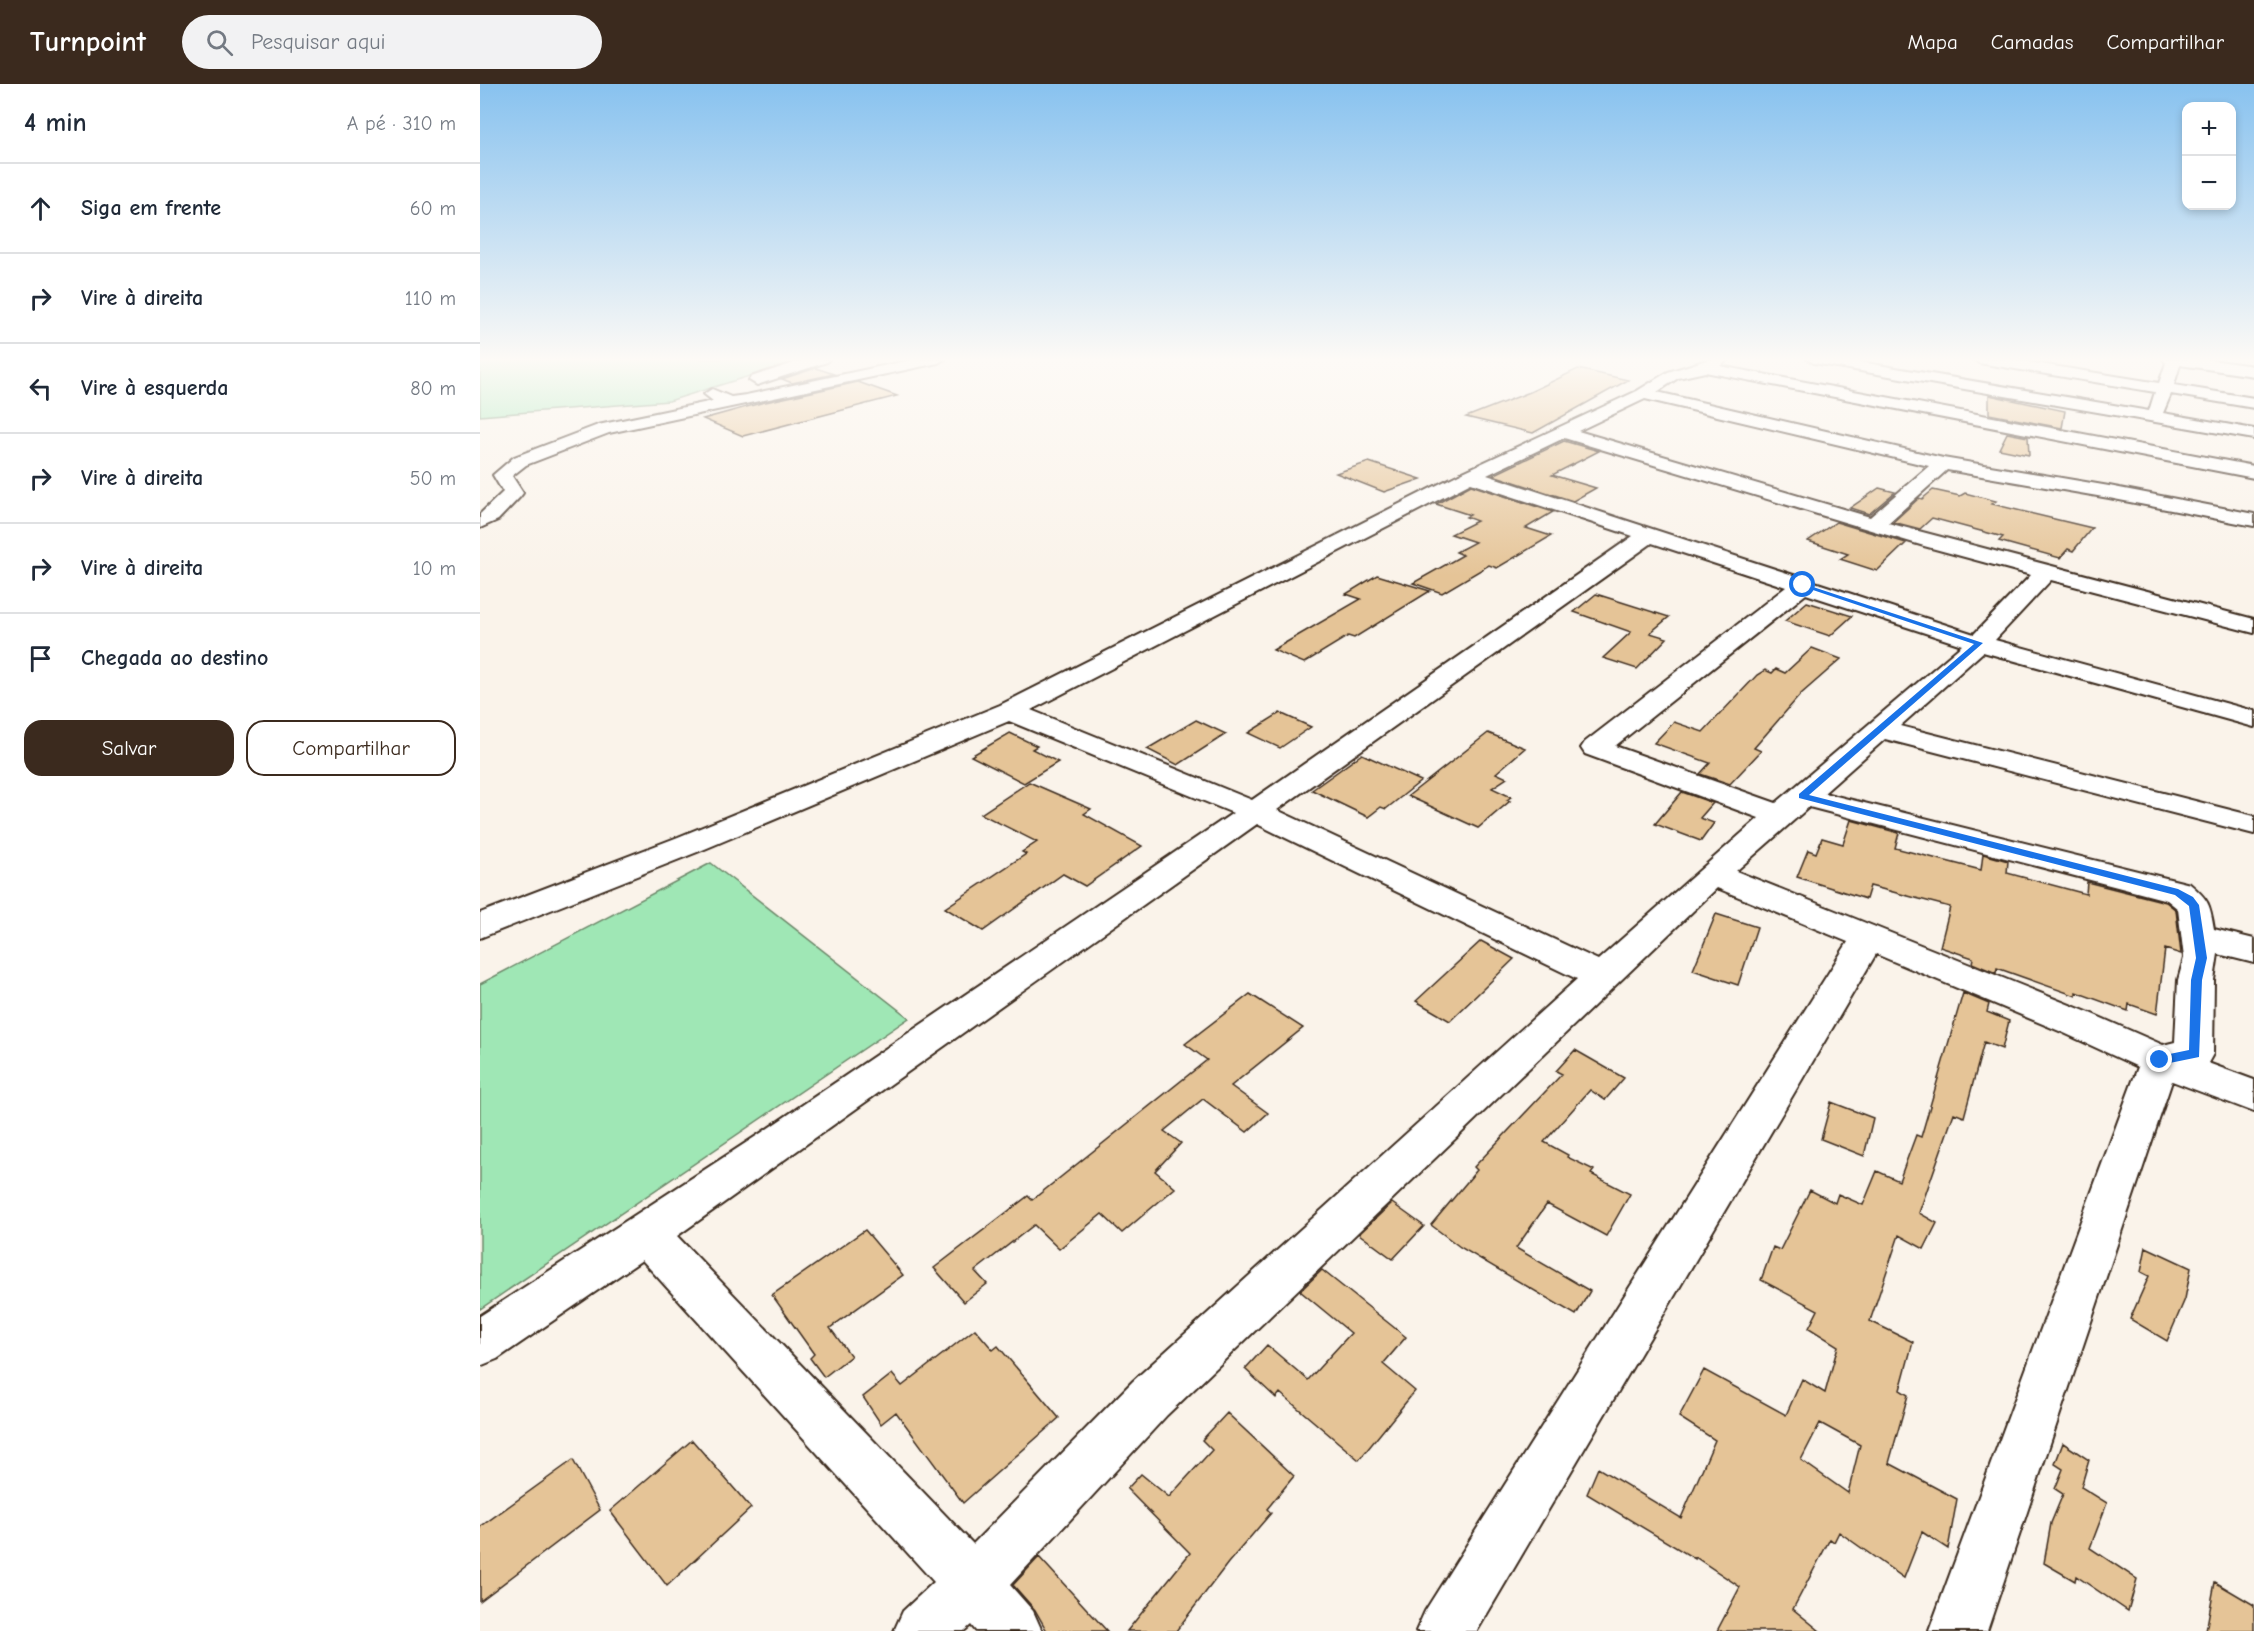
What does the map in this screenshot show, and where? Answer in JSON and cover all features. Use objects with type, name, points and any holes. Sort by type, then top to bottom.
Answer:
[{"type":"street","points":[[480,522],[491,516],[513,493],[502,475],[520,461],[598,431]]},
{"type":"street","points":[[1802,431],[1943,464],[2109,492],[2254,520]]},
{"type":"street","points":[[2042,431],[2254,472]]},
{"type":"street","points":[[2109,492],[2142,452],[2149,431]]},
{"type":"street","points":[[2236,431],[2254,434]]},
{"type":"street","points":[[480,926],[689,844],[1009,711],[1561,432],[1873,525],[2254,626]]},
{"type":"street","points":[[1873,525],[1943,464]]},
{"type":"street","points":[[1470,476],[1979,643],[2254,719]]},
{"type":"street","points":[[480,1342],[646,1233],[1256,812],[1649,535]]},
{"type":"street","points":[[923,1631],[973,1584],[1150,1398],[1713,874],[1979,643],[2046,572]]},
{"type":"street","points":[[1803,585],[1595,748],[1791,806],[2178,892],[2194,905],[2199,937],[2201,958],[2196,980],[2194,1054],[2160,1060]]},
{"type":"street","points":[[1009,711],[1256,812],[1603,977]]},
{"type":"street","points":[[1880,729],[2254,825]]},
{"type":"street","points":[[1713,874],[2078,1023],[2160,1060],[2254,1096]]},
{"type":"street","points":[[2199,937],[2254,951]]},
{"type":"street","points":[[1445,1631],[1868,938]]},
{"type":"street","points":[[1958,1631],[2160,1060]]},
{"type":"street","points":[[646,1233],[973,1584],[1013,1631]]},
{"type":"green space","points":[[711,863],[909,1018],[480,1309],[480,984]]},
{"type":"building","points":[[732,431],[762,431],[743,436]]},
{"type":"building","points":[[2007,433],[2028,437],[2029,455],[1999,449]]},
{"type":"building","points":[[1564,441],[1599,451],[1552,475],[1596,488],[1573,501],[1493,475]]},
{"type":"building","points":[[1369,462],[1421,479],[1384,492],[1336,473]]},
{"type":"building","points":[[1471,485],[1553,512],[1526,528],[1551,536],[1497,568],[1489,565],[1442,593],[1413,583],[1463,555],[1456,552],[1475,542],[1451,534],[1477,521],[1466,517],[1470,515],[1436,504]]},
{"type":"building","points":[[1879,488],[1895,492],[1869,514],[1850,508]]},
{"type":"building","points":[[1933,490],[1960,496],[1965,493],[1996,501],[1992,504],[2092,528],[2073,551],[2068,549],[2060,558],[1999,541],[2003,537],[1932,518],[1920,529],[1893,522],[1919,498],[1922,499]]},
{"type":"building","points":[[1836,522],[1906,543],[1877,571],[1840,559],[1848,554],[1808,541]]},
{"type":"building","points":[[1377,575],[1430,591],[1354,638],[1348,636],[1304,663],[1273,650],[1361,599],[1346,594]]},
{"type":"building","points":[[1596,594],[1669,617],[1650,633],[1667,638],[1637,669],[1603,658],[1631,632],[1574,612]]},
{"type":"building","points":[[1807,602],[1852,616],[1830,636],[1785,621]]},
{"type":"building","points":[[1812,648],[1841,659],[1801,694],[1754,748],[1761,751],[1730,784],[1700,774],[1710,763],[1654,743],[1674,722],[1703,732],[1757,675],[1765,670],[1772,673],[1776,669],[1785,673]]},
{"type":"building","points":[[1280,713],[1311,727],[1280,748],[1248,733]]},
{"type":"building","points":[[1196,720],[1226,734],[1178,765],[1147,749]]},
{"type":"building","points":[[1010,733],[1037,746],[1032,749],[1058,762],[1024,783],[971,756]]},
{"type":"building","points":[[1488,733],[1525,748],[1496,773],[1507,778],[1492,788],[1511,797],[1507,800],[1510,801],[1478,828],[1408,796]]},
{"type":"building","points":[[1362,754],[1421,781],[1386,809],[1381,807],[1368,817],[1312,790]]},
{"type":"building","points":[[1029,782],[1091,809],[1084,814],[1142,846],[1085,886],[1063,874],[983,931],[945,908],[1026,854],[1022,852],[1037,842],[981,814]]},
{"type":"building","points":[[1682,792],[1713,803],[1700,818],[1714,823],[1701,841],[1655,824]]},
{"type":"building","points":[[1851,820],[1899,833],[1895,848],[1981,870],[1983,854],[2008,861],[2007,873],[2086,894],[2087,882],[2166,902],[2176,910],[2181,954],[2165,949],[2157,1014],[2129,1004],[2128,1011],[2076,992],[2076,996],[1997,968],[1996,973],[1972,963],[1973,958],[1940,947],[1950,907],[1870,886],[1866,899],[1797,877],[1808,850],[1816,853],[1822,838],[1843,844]]},
{"type":"building","points":[[1716,914],[1757,927],[1738,985],[1693,970]]},
{"type":"building","points":[[1481,941],[1514,959],[1450,1021],[1416,1001]]},
{"type":"building","points":[[1963,993],[1989,1004],[1987,1012],[2009,1021],[2002,1049],[1984,1042],[1964,1117],[1954,1113],[1919,1213],[1937,1223],[1924,1249],[1899,1235],[1870,1321],[1913,1342],[1900,1390],[1908,1395],[1889,1463],[1957,1499],[1948,1549],[1922,1532],[1904,1578],[1839,1532],[1834,1542],[1830,1539],[1793,1609],[1820,1631],[1717,1631],[1740,1587],[1695,1557],[1695,1559],[1587,1494],[1598,1468],[1681,1518],[1715,1440],[1679,1417],[1704,1370],[1786,1415],[1802,1379],[1825,1393],[1838,1346],[1809,1328],[1818,1310],[1761,1280],[1773,1247],[1780,1250],[1810,1190],[1835,1203],[1838,1194],[1863,1205],[1877,1171],[1899,1181],[1916,1135],[1921,1137]],"holes":[[[1820,1423],[1860,1445],[1848,1493],[1801,1460]]]},
{"type":"building","points":[[1250,994],[1303,1028],[1231,1086],[1268,1113],[1247,1132],[1203,1099],[1164,1131],[1181,1143],[1155,1171],[1175,1188],[1122,1233],[1102,1214],[1059,1249],[1034,1225],[975,1271],[987,1284],[964,1302],[934,1268],[1028,1196],[1032,1200],[1207,1060],[1185,1044]]},
{"type":"building","points":[[1575,1050],[1624,1078],[1605,1100],[1590,1090],[1544,1142],[1568,1155],[1567,1157],[1594,1170],[1591,1174],[1630,1194],[1606,1236],[1547,1204],[1516,1248],[1590,1291],[1576,1315],[1460,1247],[1431,1225],[1477,1170],[1474,1167],[1562,1074],[1556,1071]]},
{"type":"building","points":[[1831,1102],[1873,1118],[1864,1156],[1821,1139]]},
{"type":"building","points":[[1392,1203],[1424,1226],[1393,1259],[1359,1234]]},
{"type":"building","points":[[865,1230],[903,1275],[830,1328],[851,1356],[824,1377],[810,1358],[814,1354],[772,1295]]},
{"type":"building","points":[[2146,1247],[2191,1268],[2185,1299],[2167,1341],[2130,1319],[2149,1276],[2141,1272]]},
{"type":"building","points":[[1322,1270],[1406,1337],[1383,1364],[1415,1391],[1359,1460],[1280,1393],[1276,1398],[1245,1369],[1267,1345],[1308,1380],[1351,1333],[1300,1291]]},
{"type":"building","points":[[975,1329],[993,1350],[998,1346],[1059,1418],[963,1503],[896,1412],[881,1424],[863,1397],[892,1374],[902,1386]]},
{"type":"building","points":[[1227,1413],[1294,1476],[1267,1509],[1271,1513],[1228,1563],[1176,1631],[1127,1631],[1190,1553],[1127,1489],[1141,1474],[1169,1497],[1212,1450],[1202,1440]]},
{"type":"building","points":[[692,1440],[751,1508],[667,1586],[610,1511]]},
{"type":"building","points":[[2063,1443],[2089,1460],[2081,1487],[2107,1503],[2090,1548],[2137,1579],[2128,1611],[2076,1576],[2075,1581],[2044,1563],[2051,1523],[2063,1494],[2055,1489],[2063,1469],[2055,1464]]},
{"type":"building","points":[[573,1460],[600,1510],[480,1601],[480,1527]]},
{"type":"building","points":[[1039,1557],[1107,1631],[1047,1631],[1035,1610],[1013,1585]]},
{"type":"building","points":[[2215,1582],[2254,1605],[2254,1631],[2206,1631]]},
{"type":"route","points":[[1803,585],[1979,643],[1802,796],[2178,892],[2189,900],[2194,905],[2201,958],[2196,980],[2194,1054],[2160,1060]]}]
